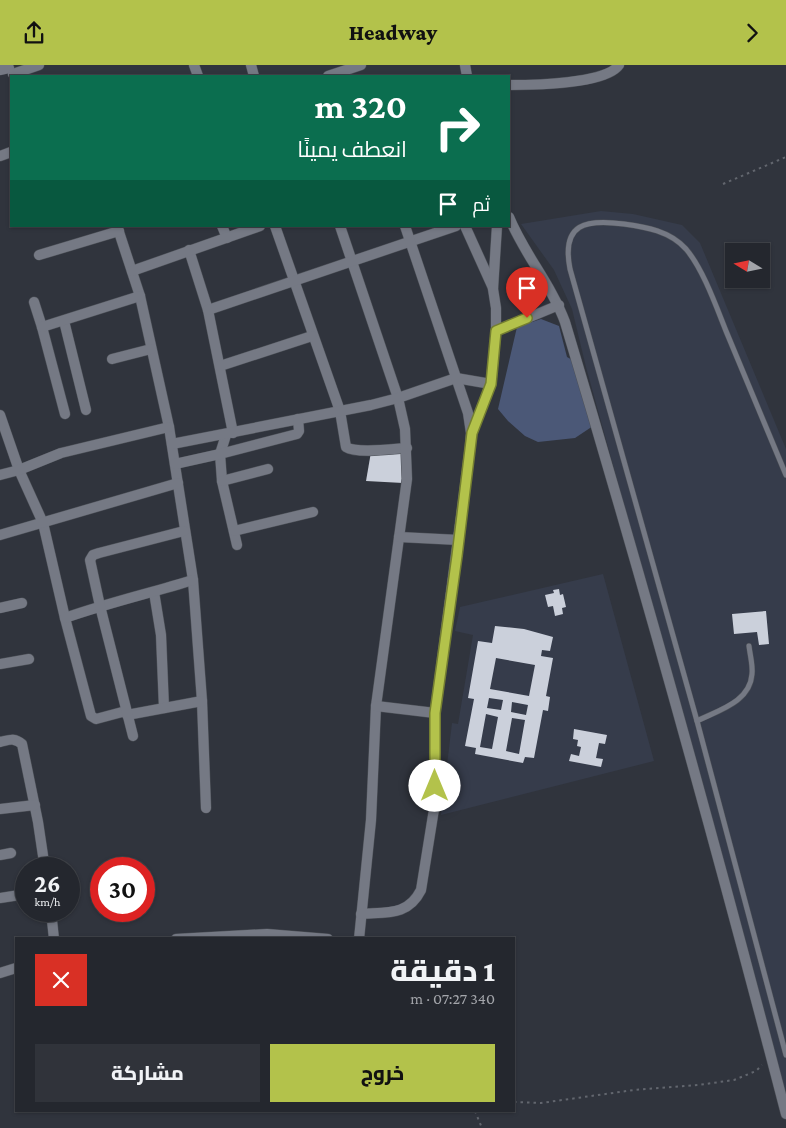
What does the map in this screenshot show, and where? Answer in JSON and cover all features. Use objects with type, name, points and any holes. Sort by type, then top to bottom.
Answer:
[{"type":"street","points":[[9,71],[39,65]]},
{"type":"street","points":[[336,75],[351,73],[361,65]]},
{"type":"street","points":[[510,85],[543,84],[597,78],[616,70],[619,65]]},
{"type":"street","points":[[510,219],[558,305],[625,523],[696,776],[786,1114]]},
{"type":"street","points":[[222,227],[227,238]]},
{"type":"street","points":[[132,271],[257,227]]},
{"type":"street","points":[[275,227],[312,336],[340,411],[344,444],[350,450],[407,448]]},
{"type":"street","points":[[340,227],[398,399],[407,448],[407,479],[376,706],[370,820],[359,937]]},
{"type":"street","points":[[405,227],[468,413],[472,433]]},
{"type":"street","points":[[208,310],[453,227]]},
{"type":"street","points":[[465,227],[493,289]]},
{"type":"street","points":[[361,914],[399,911],[410,906],[421,890],[435,803],[435,713],[472,433],[491,384],[496,331],[496,308],[493,289],[497,227]]},
{"type":"street","points":[[39,255],[118,229],[140,296],[172,444],[193,580],[202,701],[206,808]]},
{"type":"street","points":[[189,250],[208,310],[220,366],[230,434],[220,454],[222,481],[237,545]]},
{"type":"street","points":[[42,327],[140,296]]},
{"type":"street","points":[[34,302],[65,414]]},
{"type":"street","points":[[496,331],[558,305]]},
{"type":"street","points":[[64,321],[86,411]]},
{"type":"street","points":[[220,366],[312,336]]},
{"type":"street","points":[[112,359],[151,349]]},
{"type":"street","points":[[172,444],[230,434],[398,399],[456,379],[491,384]]},
{"type":"street","points":[[0,415],[19,470],[43,523],[65,618],[91,716],[96,719],[202,701]]},
{"type":"street","points":[[175,464],[297,434],[299,431],[298,419]]},
{"type":"street","points":[[0,475],[19,470],[61,453],[168,427]]},
{"type":"street","points":[[222,481],[268,469]]},
{"type":"street","points":[[0,535],[178,483]]},
{"type":"street","points":[[234,531],[313,512]]},
{"type":"street","points":[[133,736],[90,560],[92,555],[184,531]]},
{"type":"street","points":[[399,537],[459,540]]},
{"type":"street","points":[[65,618],[100,606],[193,580]]},
{"type":"street","points":[[154,592],[161,635],[164,708]]},
{"type":"street","points":[[0,608],[22,603]]},
{"type":"street","points":[[0,663],[29,659]]},
{"type":"street","points":[[376,706],[435,713]]},
{"type":"street","points":[[0,742],[12,738],[22,744],[35,805],[43,857]]},
{"type":"street","points":[[0,809],[35,805]]},
{"type":"street","points":[[0,855],[11,853]]},
{"type":"street","points":[[0,898],[15,896]]},
{"type":"street","points":[[52,922],[54,937]]},
{"type":"street","points":[[212,937],[267,934],[304,937]]},
{"type":"street","points":[[0,973],[15,968]]},
{"type":"lane","points":[[786,475],[709,290],[686,249],[664,233],[651,229],[600,221],[587,223],[576,230],[569,241],[567,254],[570,269],[698,721],[786,1055]]},
{"type":"lane","points":[[698,721],[739,700],[746,692],[751,683],[752,672],[749,646]]},
{"type":"path","points":[[723,184],[786,157]]},
{"type":"path","points":[[515,1102],[541,1103],[634,1090],[734,1080],[756,1071],[771,1056]]},
{"type":"path","points":[[475,1112],[482,1128]]},
{"type":"shaded area","points":[[601,211],[633,214],[682,225],[700,243],[786,449],[786,1104],[691,748],[586,367],[572,309],[554,270],[521,224]]},
{"type":"shaded area","points":[[541,319],[559,326],[567,357],[574,361],[593,426],[575,438],[538,442],[525,436],[498,409],[517,327]]},
{"type":"shaded area","points":[[603,574],[654,761],[441,815],[452,723],[458,724],[473,635],[455,631],[460,607]]},
{"type":"building","points":[[406,451],[403,483],[366,481],[371,452]]},
{"type":"building","points":[[559,589],[560,595],[563,594],[566,607],[562,608],[563,614],[555,616],[553,606],[548,607],[545,595],[554,593],[553,590]]},
{"type":"building","points":[[766,611],[769,644],[759,645],[757,632],[734,634],[732,614]]},
{"type":"building","points":[[495,626],[524,629],[553,637],[550,651],[542,650],[541,656],[553,658],[546,696],[550,697],[548,711],[543,710],[534,758],[525,757],[523,763],[475,754],[476,748],[465,746],[474,699],[468,698],[478,641],[492,643]],"holes":[[[496,658],[535,665],[529,696],[490,689]],[[489,698],[503,700],[501,710],[487,708]],[[512,702],[528,705],[526,715],[511,712]],[[486,714],[498,717],[492,749],[480,747]],[[512,718],[525,720],[519,754],[506,751]]]},
{"type":"building","points":[[574,729],[607,735],[605,744],[599,743],[596,758],[603,759],[601,767],[569,761],[571,754],[579,756],[581,747],[577,746],[578,740],[573,739]]},
{"type":"route","points":[[435,786],[435,713],[449,621],[472,433],[491,384],[496,331],[527,318]]}]
